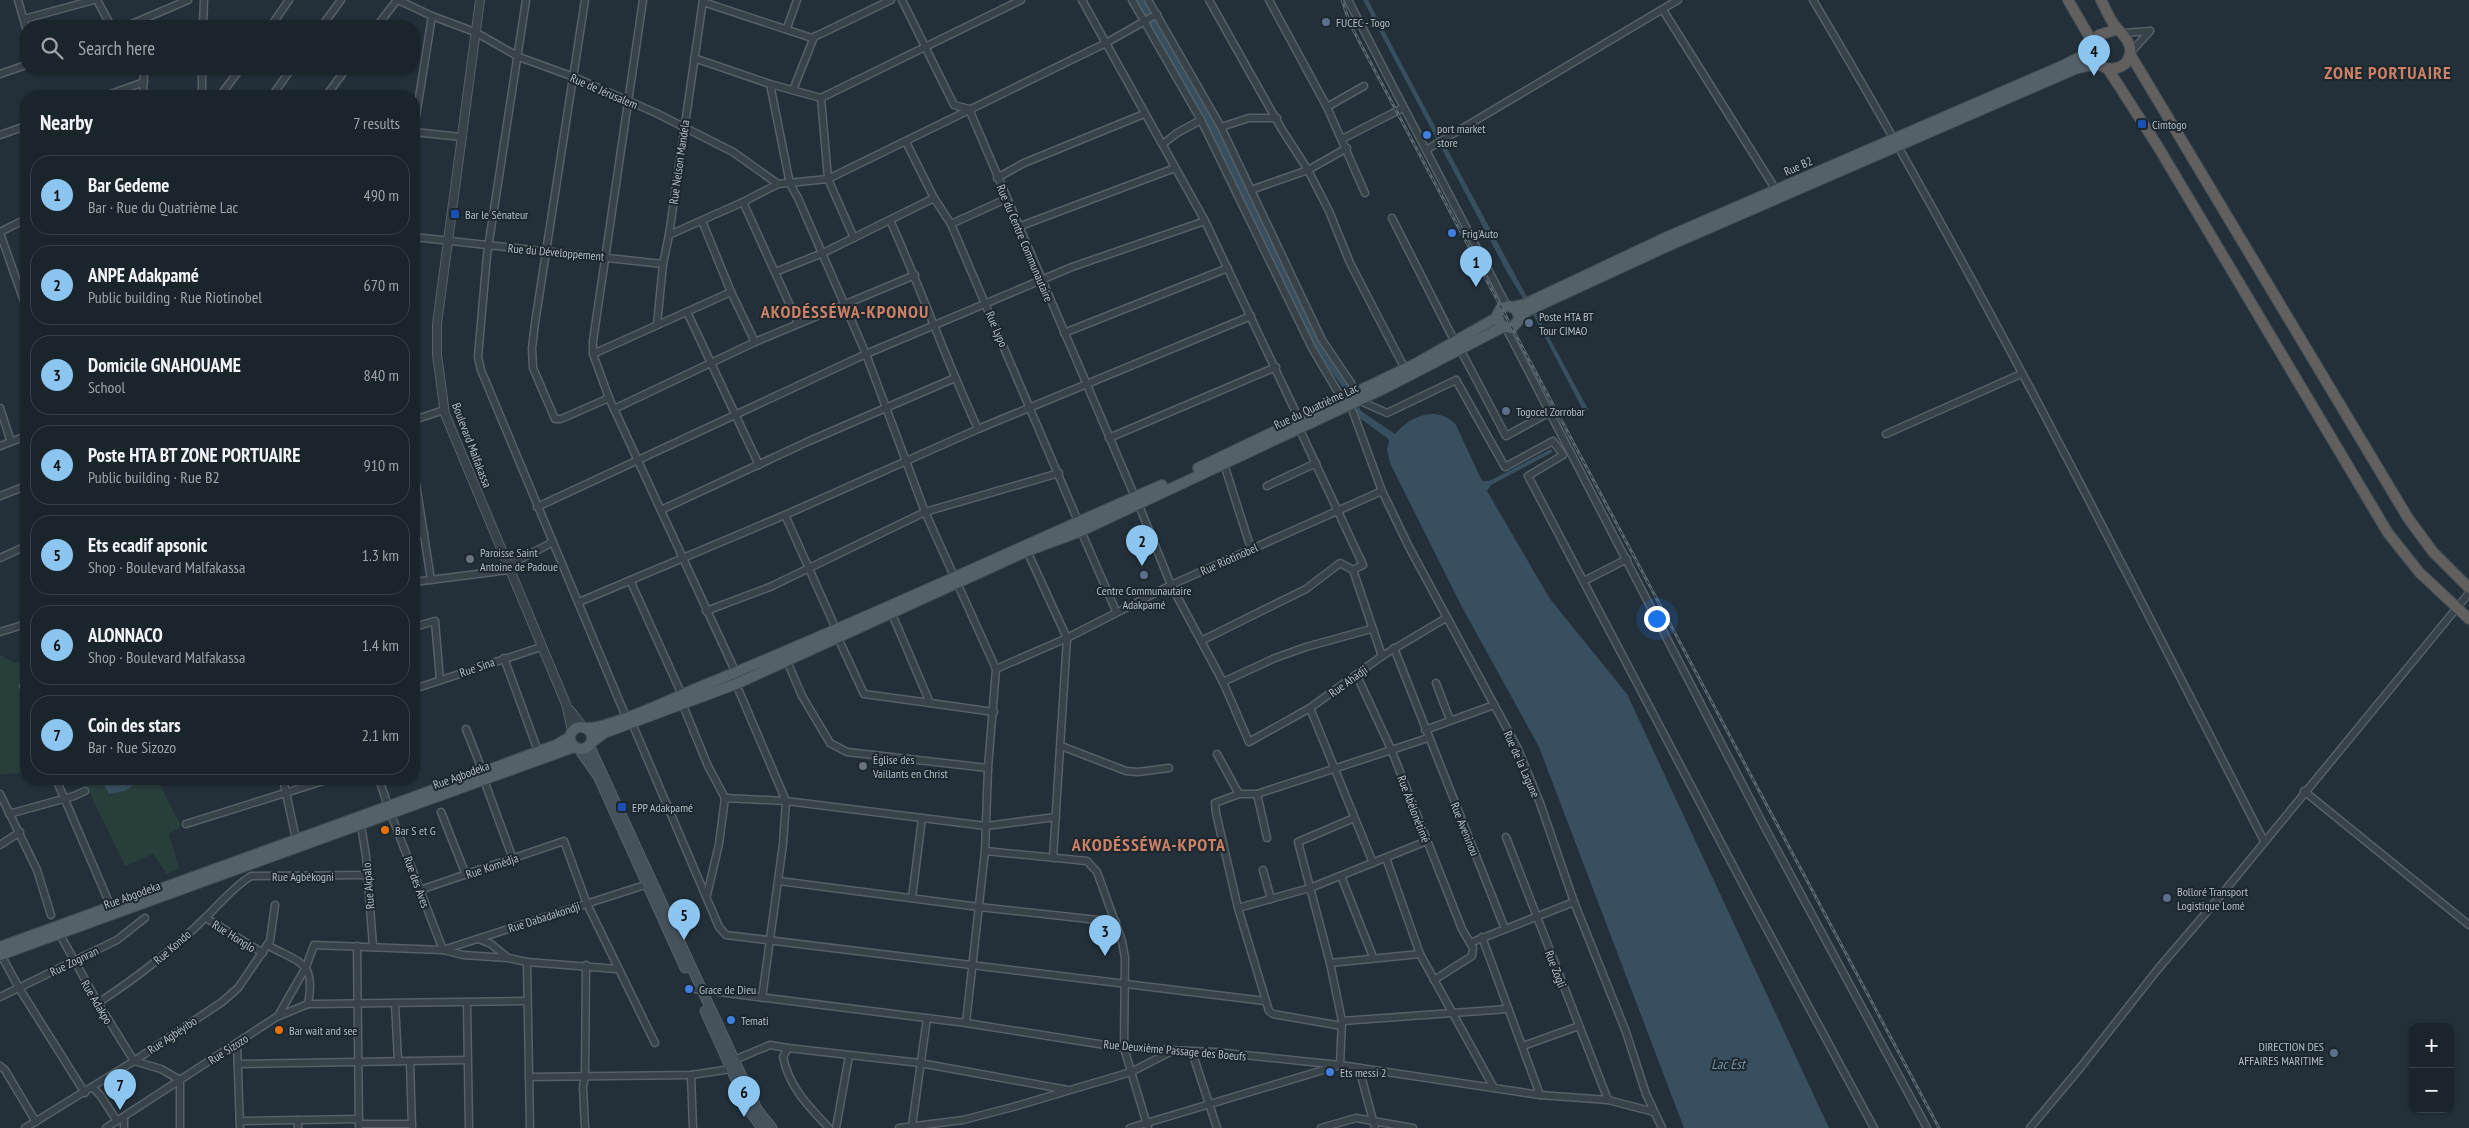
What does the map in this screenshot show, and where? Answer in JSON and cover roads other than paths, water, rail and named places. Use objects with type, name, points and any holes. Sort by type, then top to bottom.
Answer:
[{"type":"highway","points":[[2068,0],[2093,45],[2093,56],[2104,67],[2157,145],[2388,533],[2419,572],[2469,618]]},
{"type":"highway","points":[[2100,0],[2129,41],[2131,54],[2408,518],[2433,552],[2469,588]]},
{"type":"highway","points":[[2093,45],[2104,32],[2121,31]]},
{"type":"highway","points":[[2104,67],[2122,67],[2131,54]]},
{"type":"main road","name":"Rue B2","points":[[1519,319],[1527,311],[2084,55],[2093,45]]},
{"type":"main road","name":"Rue B2","points":[[1509,306],[1525,304],[1666,237],[1776,190],[2075,70],[2087,66],[2104,67]]},
{"type":"main road","points":[[1509,306],[1518,313],[1519,319],[1514,326],[1504,328],[1496,318],[1499,310],[1509,306]]},
{"type":"main road","name":"Rue du Quatrième Lac","points":[[1080,526],[1299,424],[1458,346],[1496,318]]},
{"type":"main road","name":"Rue du Quatrième Lac","points":[[1165,487],[1224,464],[1342,399],[1357,396],[1405,369],[1504,328]]},
{"type":"main road","points":[[736,678],[787,661],[837,633],[892,614],[957,580],[1027,551],[1080,526]]},
{"type":"main road","points":[[574,741],[590,744],[604,733],[629,720],[736,678],[1080,526]]},
{"type":"main road","points":[[584,727],[596,727],[629,720]]},
{"type":"main road","points":[[574,741],[584,727]]},
{"type":"main road","points":[[584,727],[592,736],[590,744],[600,774],[645,884],[757,1109],[772,1128]]},
{"type":"main road","points":[[574,741],[600,774],[699,990],[731,1070],[751,1113],[762,1128]]},
{"type":"main road","name":"Rue Agbodeka","points":[[483,776],[538,751],[574,741]]},
{"type":"main road","name":"Rue Agbodeka","points":[[272,853],[296,840],[389,810],[574,741]]},
{"type":"main road","name":"Rue Agbodeka","points":[[272,853],[361,825],[389,810]]},
{"type":"main road","name":"Rue Abgodeka","points":[[0,952],[110,907],[272,853]]},
{"type":"main road","name":"Rue Abgodeka","points":[[0,952],[272,853]]},
{"type":"street","points":[[18,0],[24,19],[95,0],[107,20]]},
{"type":"street","points":[[150,20],[178,2],[188,0]]},
{"type":"street","points":[[203,20],[204,0]]},
{"type":"street","points":[[274,20],[289,0]]},
{"type":"street","points":[[326,20],[341,0]]},
{"type":"street","points":[[382,20],[397,0]]},
{"type":"street","name":"Rue de Jérusalem","points":[[397,0],[432,16],[475,32],[519,57],[574,77],[684,127],[733,152],[778,184]]},
{"type":"street","name":"Boulevard Malfakassa","points":[[480,0],[437,324],[437,355],[444,410],[566,704]]},
{"type":"street","points":[[526,0],[519,57],[488,246],[478,357],[481,370],[537,507],[719,927],[726,935],[1264,1001]]},
{"type":"street","points":[[584,0],[532,348],[533,368],[552,416],[555,419],[561,419],[609,398]]},
{"type":"street","points":[[643,0],[604,257],[593,354],[609,398],[639,460],[736,678],[786,801],[779,881],[762,998]]},
{"type":"street","points":[[787,28],[797,0]]},
{"type":"street","points":[[793,90],[814,37],[891,0]]},
{"type":"street","points":[[902,0],[954,104],[969,109]]},
{"type":"street","points":[[694,58],[770,84],[821,98],[1021,0]]},
{"type":"street","points":[[1082,0],[1205,221],[1276,367],[1316,463],[1363,565],[1353,570]]},
{"type":"street","points":[[1132,0],[1201,120],[1312,348],[1342,399]]},
{"type":"street","points":[[1149,0],[1221,127],[1322,340],[1357,396],[1387,413],[1456,380],[1505,467],[1554,441],[1563,455],[1528,476],[1749,896],[1874,1128]]},
{"type":"street","points":[[1209,0],[1308,170],[1332,218],[1350,263],[1405,369]]},
{"type":"street","points":[[1269,0],[1327,107],[1347,148],[1365,193]]},
{"type":"street","points":[[1348,0],[1403,108],[1509,306]]},
{"type":"street","points":[[1426,150],[1678,0]]},
{"type":"street","points":[[1813,0],[1896,142],[2021,374],[2264,841]]},
{"type":"street","points":[[703,1],[814,37]]},
{"type":"street","name":"Rue Nelson Mandela","points":[[658,325],[663,264],[669,235],[703,1]]},
{"type":"street","points":[[1663,10],[1776,190]]},
{"type":"street","points":[[669,235],[778,184],[828,179],[1106,43],[1157,14]]},
{"type":"street","points":[[420,92],[432,16]]},
{"type":"street","points":[[2121,31],[2150,31],[2131,54]]},
{"type":"street","points":[[1,72],[20,67]]},
{"type":"street","points":[[143,90],[144,75]]},
{"type":"street","points":[[202,75],[202,90]]},
{"type":"street","points":[[224,90],[236,75]]},
{"type":"street","points":[[276,90],[287,75]]},
{"type":"street","points":[[330,90],[342,75]]},
{"type":"street","points":[[122,90],[144,82]]},
{"type":"street","points":[[770,84],[790,184],[823,253],[843,304],[866,354],[925,512],[996,669],[988,768],[985,851],[966,1023]]},
{"type":"street","points":[[1327,107],[1364,86]]},
{"type":"street","points":[[821,98],[828,179],[854,238]]},
{"type":"street","points":[[1342,139],[1403,108]]},
{"type":"street","name":"Rue du Centre Communautaire","points":[[969,109],[1171,585],[1223,682],[1249,742]]},
{"type":"street","points":[[997,178],[1032,160],[1144,114]]},
{"type":"street","points":[[1221,127],[1249,118],[1277,118]]},
{"type":"street","points":[[1163,144],[1177,133],[1201,120]]},
{"type":"street","points":[[0,135],[20,128]]},
{"type":"street","points":[[420,131],[462,137]]},
{"type":"street","name":"Rue Lypo","points":[[906,142],[934,198],[951,224],[1059,473],[1116,611]]},
{"type":"street","points":[[1252,190],[1308,170],[1347,148]]},
{"type":"street","points":[[1018,227],[1175,168]]},
{"type":"street","points":[[776,272],[823,253],[934,198]]},
{"type":"street","points":[[951,224],[1006,198]]},
{"type":"street","points":[[743,202],[798,323]]},
{"type":"street","points":[[1392,218],[1506,436],[1550,412]]},
{"type":"street","points":[[890,220],[915,275],[955,378],[978,429]]},
{"type":"street","points":[[702,221],[731,292],[755,342]]},
{"type":"street","points":[[537,507],[866,354],[1072,266],[1205,221]]},
{"type":"street","points":[[20,222],[0,232],[20,290]]},
{"type":"street","name":"Rue du Développement","points":[[420,237],[663,264]]},
{"type":"street","points":[[1064,333],[1228,268]]},
{"type":"street","points":[[614,409],[755,342],[915,275]]},
{"type":"street","points":[[593,354],[731,292]]},
{"type":"street","points":[[687,312],[737,415],[758,465]]},
{"type":"street","points":[[579,602],[785,515],[1029,407],[1251,316]]},
{"type":"street","points":[[1504,328],[1550,412],[1762,822],[1927,1128]]},
{"type":"street","points":[[1109,438],[1276,367]]},
{"type":"street","points":[[1886,434],[2021,374]]},
{"type":"street","points":[[661,510],[885,407],[955,378]]},
{"type":"street","points":[[0,408],[11,442]]},
{"type":"street","points":[[420,418],[444,410]]},
{"type":"street","name":"Rue de la Lagune","points":[[1353,412],[1382,491],[1446,618],[1518,749],[1540,803],[1574,902],[1626,1032],[1646,1094],[1662,1128]]},
{"type":"street","points":[[0,446],[20,438]]},
{"type":"street","points":[[1267,486],[1316,463]]},
{"type":"street","points":[[1224,464],[1251,549]]},
{"type":"street","points":[[706,611],[770,587],[925,512],[1059,473]]},
{"type":"street","points":[[0,496],[20,488]]},
{"type":"street","name":"Rue Riotinobel","points":[[996,669],[1067,638],[1116,611],[1171,585],[1382,491]]},
{"type":"street","points":[[420,509],[431,580]]},
{"type":"street","points":[[785,515],[864,694],[994,712]]},
{"type":"street","points":[[420,534],[424,533]]},
{"type":"street","points":[[420,581],[508,568],[553,542]]},
{"type":"street","points":[[0,558],[20,549]]},
{"type":"street","points":[[1027,551],[1067,638],[1053,858]]},
{"type":"street","points":[[1584,582],[1626,559]]},
{"type":"street","points":[[1201,642],[1306,590],[1340,563],[1353,570],[1382,656]]},
{"type":"street","points":[[630,580],[682,699],[702,752],[725,798],[720,844],[707,896]]},
{"type":"street","points":[[2030,1128],[2304,791],[2469,593]]},
{"type":"street","points":[[892,614],[930,703]]},
{"type":"street","name":"Rue Ahadji","points":[[1249,742],[1310,708],[1358,676],[1394,648],[1446,618]]},
{"type":"street","points":[[420,626],[435,622],[440,680]]},
{"type":"street","points":[[0,632],[20,626]]},
{"type":"street","points":[[1223,682],[1291,652],[1372,629]]},
{"type":"street","name":"Rue Sina","points":[[420,687],[541,647]]},
{"type":"street","name":"Rue Aveninou","points":[[1394,648],[1505,929]]},
{"type":"street","points":[[504,658],[538,751]]},
{"type":"street","points":[[787,661],[802,696],[830,743],[836,747],[848,752],[988,768]]},
{"type":"street","name":"Rue Abélonétimé","points":[[1358,676],[1391,749],[1470,943]]},
{"type":"street","points":[[1436,683],[1450,720]]},
{"type":"street","points":[[566,704],[584,727]]},
{"type":"street","points":[[566,704],[574,741]]},
{"type":"street","points":[[1425,730],[1494,705]]},
{"type":"street","points":[[1310,708],[1373,863]]},
{"type":"street","points":[[466,729],[513,859]]},
{"type":"street","points":[[1428,738],[1257,794],[1239,794],[1215,803],[1238,908],[1264,1001],[1273,1014],[1342,1024],[1508,1009]]},
{"type":"street","points":[[1061,746],[1126,771],[1138,772],[1169,768]]},
{"type":"street","points":[[1217,754],[1239,794]]},
{"type":"street","points":[[58,785],[110,907]]},
{"type":"street","points":[[284,785],[296,840]]},
{"type":"street","points":[[186,824],[311,785]]},
{"type":"street","name":"Rue des Aves","points":[[381,785],[443,950]]},
{"type":"street","points":[[9,814],[64,799],[85,791]]},
{"type":"street","points":[[2304,791],[2469,925]]},
{"type":"street","points":[[0,794],[20,832],[36,870],[51,915]]},
{"type":"street","points":[[1257,794],[1267,838]]},
{"type":"street","points":[[725,798],[786,801],[986,826],[1056,817]]},
{"type":"street","points":[[441,812],[466,875]]},
{"type":"street","points":[[912,898],[922,818]]},
{"type":"street","points":[[1130,1128],[1147,1126],[1208,1104],[1340,1065],[1342,1024],[1330,963],[1298,842],[1354,818]]},
{"type":"street","name":"Rue Akpalo","points":[[361,825],[373,946]]},
{"type":"street","points":[[0,845],[20,832]]},
{"type":"street","name":"Rue Zogli","points":[[1506,837],[1608,1100]]},
{"type":"street","name":"Rue Komédja","points":[[420,890],[564,841],[587,904]]},
{"type":"street","points":[[1238,908],[1310,888],[1427,841]]},
{"type":"street","points":[[985,851],[1086,861],[1092,864],[1116,922],[1125,958],[1124,1048],[1147,1126]]},
{"type":"street","points":[[1386,858],[1420,954],[1494,1088]]},
{"type":"street","points":[[1263,870],[1271,898]]},
{"type":"street","name":"Rue Agbékogni","points":[[240,882],[251,876],[367,875]]},
{"type":"street","points":[[1342,876],[1373,957]]},
{"type":"street","points":[[779,881],[979,907],[1116,922]]},
{"type":"street","name":"Rue Kondo","points":[[98,1004],[144,972],[206,918],[240,882]]},
{"type":"street","name":"Rue Dabadakondji","points":[[443,950],[645,884]]},
{"type":"street","points":[[1434,980],[1472,956],[1473,952],[1470,943],[1574,902]]},
{"type":"street","points":[[587,904],[617,969],[655,1043]]},
{"type":"street","name":"Rue Agbéyibo","points":[[25,1128],[134,1061],[222,1002],[238,988],[270,941],[274,905]]},
{"type":"street","name":"Rue Zognran","points":[[0,997],[74,962],[123,936],[144,918]]},
{"type":"street","name":"Rue Honglo","points":[[206,918],[263,953]]},
{"type":"street","points":[[1482,937],[1540,1095]]},
{"type":"street","points":[[479,938],[491,944],[508,958]]},
{"type":"street","name":"Rue Adakpo","points":[[63,940],[98,1004],[134,1061]]},
{"type":"street","points":[[267,945],[306,967],[312,982],[308,1004]]},
{"type":"street","name":"Rue Sizozo","points":[[106,1128],[278,1016],[306,967],[314,945],[357,946]]},
{"type":"street","points":[[359,1124],[357,946],[443,950],[463,955],[508,958],[527,962],[586,965],[617,969]]},
{"type":"street","points":[[0,952],[19,988],[84,1093]]},
{"type":"street","points":[[1330,963],[1373,957],[1420,954]]},
{"type":"street","points":[[527,962],[526,1002],[530,1128]]},
{"type":"street","points":[[585,1128],[583,1087],[585,1076],[586,965]]},
{"type":"street","name":"Rue Deuxième Passage des Boeufs","points":[[699,990],[966,1023],[1124,1048],[1340,1065],[1540,1095],[1608,1100],[1654,1112]]},
{"type":"street","points":[[278,1016],[308,1004],[526,1002]]},
{"type":"street","points":[[395,1003],[398,1061]]},
{"type":"street","points":[[467,1003],[469,1128]]},
{"type":"street","points":[[912,1126],[927,1018]]},
{"type":"street","points":[[1523,1046],[1579,1026]]},
{"type":"street","points":[[237,1044],[240,1125],[298,1120],[412,1126],[410,1061]]},
{"type":"street","points":[[734,1060],[770,1044],[850,1056],[920,1063],[1068,1090]]},
{"type":"street","points":[[788,1048],[783,1057],[787,1073],[803,1101],[830,1128]]},
{"type":"street","points":[[899,1128],[963,1120],[1131,1072],[1173,1051]]},
{"type":"street","points":[[1192,1052],[1217,1128]]},
{"type":"street","points":[[836,1128],[850,1056]]},
{"type":"street","points":[[238,1064],[467,1060]]},
{"type":"street","points":[[134,1061],[162,1069],[180,1080],[180,1128]]},
{"type":"street","points":[[0,1066],[5,1070],[36,1122]]},
{"type":"street","points":[[1359,1068],[1375,1125]]},
{"type":"street","points":[[529,1078],[691,1076],[731,1070]]},
{"type":"street","points":[[691,1076],[693,1128]]},
{"type":"street","points":[[92,1088],[100,1095],[117,1121]]},
{"type":"street","points":[[124,1117],[124,1128]]},
{"type":"street","points":[[1321,1128],[1356,1118],[1375,1125],[1413,1128]]},
{"type":"street","points":[[298,1120],[298,1128]]},
{"type":"street","points":[[963,1120],[965,1128]]},
{"type":"water","name":"Lac Est","points":[[1135,0],[1144,0],[1213,121],[1281,259],[1361,411],[1395,434],[1401,427],[1425,415],[1441,415],[1449,419],[1456,425],[1482,481],[1489,481],[1551,449],[1553,452],[1491,485],[1487,491],[1550,599],[1627,694],[1829,1128],[1684,1128],[1539,747],[1462,607],[1390,463],[1387,450],[1389,441],[1357,416],[1343,388],[1314,347],[1206,122]]},
{"type":"water","points":[[1363,0],[1368,0],[1588,409],[1584,412],[1535,318],[1507,272]]},
{"type":"water","points":[[104,785],[134,785],[124,791],[109,794]]},
{"type":"railway","points":[[1342,0],[1350,24],[1939,1128]]},
{"type":"place","name":"FUCEC - Togo","points":[[1326,22]]},
{"type":"place","name":"Poste HTA BT ZONE PORTUAIRE","points":[[2094,76]]},
{"type":"place","name":"Cimtogo","points":[[2142,124]]},
{"type":"place","name":"port market store","points":[[1427,135]]},
{"type":"place","name":"Bar le Sénateur","points":[[455,214]]},
{"type":"place","name":"Frig'Auto","points":[[1452,233]]},
{"type":"place","name":"Bar Gedeme","points":[[1476,287]]},
{"type":"place","name":"Poste HTA BT Tour CIMAO","points":[[1529,323]]},
{"type":"place","name":"Togocel Zorrobar","points":[[1506,411]]},
{"type":"place","name":"Paroisse Saint Antoine de Padoue","points":[[470,559]]},
{"type":"place","name":"ANPE Adakpamé","points":[[1142,566]]},
{"type":"place","name":"Centre Communautaire Adakpamé","points":[[1144,575]]},
{"type":"place","name":"Église des Vaillants en Christ","points":[[863,766]]},
{"type":"place","name":"EPP Adakpamé","points":[[622,807]]},
{"type":"place","name":"Bar S et G","points":[[385,830]]},
{"type":"place","name":"Bolloré Transport Logistique Lomé","points":[[2167,898]]},
{"type":"place","name":"Ets ecadif apsonic","points":[[684,940]]},
{"type":"place","name":"Domicile GNAHOUAME","points":[[1105,956]]},
{"type":"place","name":"Grace de Dieu","points":[[689,989]]},
{"type":"place","name":"Temati","points":[[731,1020]]},
{"type":"place","name":"Bar wait and see","points":[[279,1030]]},
{"type":"place","name":"DIRECTION DES AFFAIRES MARITIME","points":[[2334,1053]]},
{"type":"place","name":"Ets messi 2","points":[[1330,1072]]},
{"type":"place","name":"Coin des stars","points":[[120,1110]]},
{"type":"place","name":"ALONNACO","points":[[744,1117]]},
{"type":"district","name":"ZONE PORTUAIRE","points":[[2388,72]]},
{"type":"district","name":"AKODÉSSÉWA-KPONOU","points":[[845,311]]},
{"type":"district","name":"AKODÉSSÉWA-KPOTA","points":[[1149,844]]}]
